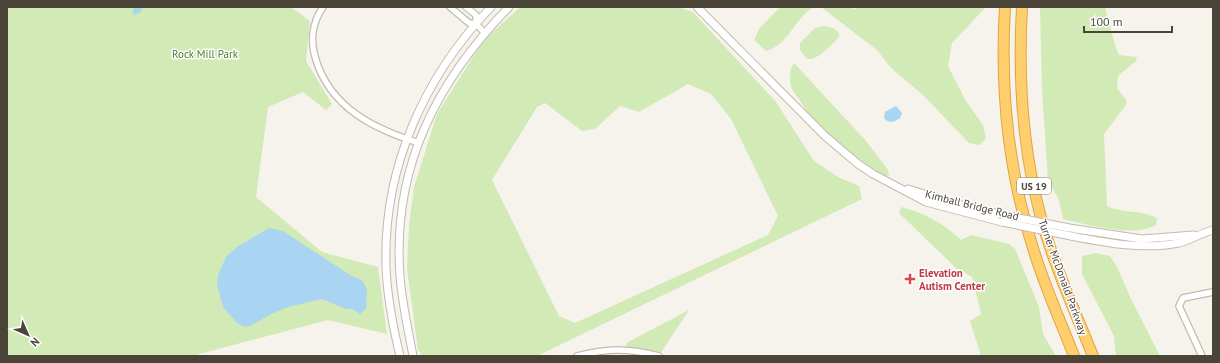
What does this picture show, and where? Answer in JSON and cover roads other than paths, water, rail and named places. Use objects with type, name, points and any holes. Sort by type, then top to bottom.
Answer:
[{"type":"highway","name":"Turner McDonald Parkway","points":[[1005,7],[1003,62],[1004,94],[1017,189],[1040,268],[1074,356]]},
{"type":"highway","name":"Turner McDonald Parkway","points":[[1022,7],[1020,64],[1022,106],[1025,135],[1034,188],[1040,214],[1055,260],[1093,356]]},
{"type":"street","points":[[322,7],[313,31],[312,42],[313,52],[323,78],[342,103],[366,121],[382,130],[419,143]]},
{"type":"street","points":[[450,7],[469,23],[476,24],[485,33]]},
{"type":"street","points":[[466,7],[476,15],[476,24]]},
{"type":"street","points":[[400,356],[389,300],[386,246],[393,190],[406,139],[440,70],[491,7]]},
{"type":"street","points":[[413,356],[403,308],[400,276],[399,246],[406,189],[426,123],[447,84],[485,33],[509,7]]},
{"type":"street","name":"Kimball Bridge Road","points":[[697,7],[839,149],[872,174],[926,202],[1002,222],[1111,244],[1138,246],[1163,245],[1180,242],[1213,230]]},
{"type":"street","name":"Kimball Bridge Road","points":[[890,184],[953,203],[1069,228],[1142,239],[1196,235]]},
{"type":"street","points":[[1202,356],[1179,306],[1183,298],[1213,292]]},
{"type":"street","points":[[577,356],[605,350],[622,349],[659,356]]},
{"type":"water","points":[[134,7],[143,7],[141,12],[134,15]]},
{"type":"water","points":[[896,106],[902,113],[900,118],[892,122],[886,120],[884,118],[885,112]]},
{"type":"water","points":[[269,228],[283,231],[350,275],[363,281],[367,290],[366,309],[360,314],[352,309],[346,309],[322,299],[288,307],[271,314],[252,325],[245,327],[238,324],[223,307],[217,285],[218,275],[226,257],[237,247]]},
{"type":"place","name":"Elevation Autism Center","points":[[910,279]]},
{"type":"park label","name":"Rock Mill Park","points":[[205,54]]}]
